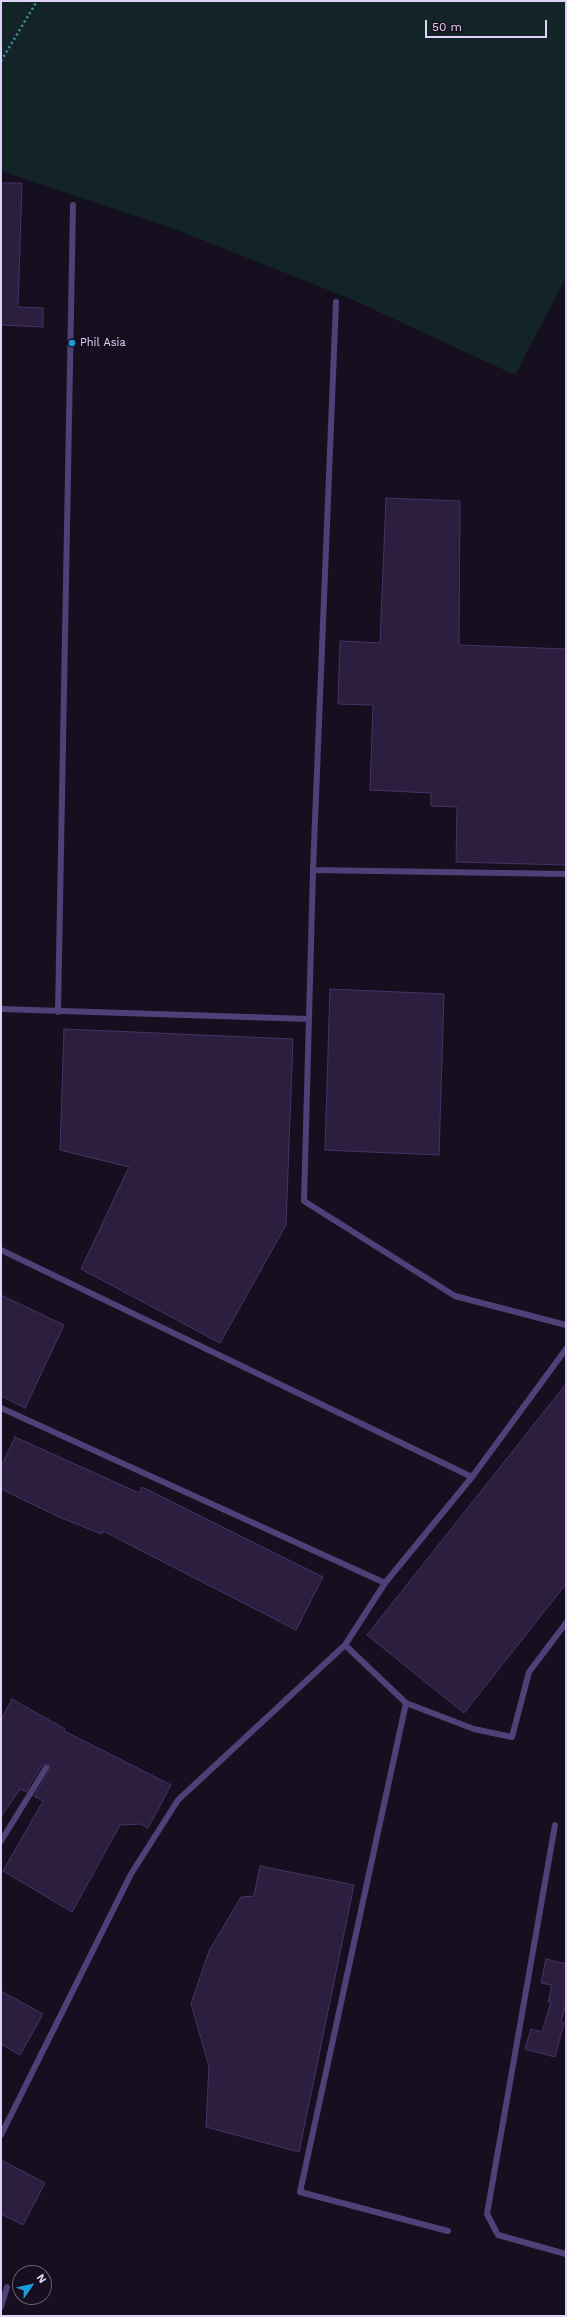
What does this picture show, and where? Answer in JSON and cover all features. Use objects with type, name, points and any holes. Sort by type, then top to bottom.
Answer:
[{"type":"lane","points":[[58,1012],[73,206]]},
{"type":"lane","points":[[336,302],[313,870],[304,1201],[454,1296],[566,1325]]},
{"type":"lane","points":[[313,870],[566,874]]},
{"type":"lane","points":[[1,1009],[309,1019]]},
{"type":"lane","points":[[1,1250],[472,1477]]},
{"type":"lane","points":[[1,2135],[130,1874],[178,1800],[345,1646],[385,1583],[472,1477],[566,1349]]},
{"type":"lane","points":[[1,1408],[385,1583]]},
{"type":"lane","points":[[345,1646],[406,1703],[474,1729],[512,1737],[529,1672],[566,1623]]},
{"type":"lane","points":[[406,1703],[300,2192],[448,2231]]},
{"type":"lane","points":[[1,1841],[46,1768]]},
{"type":"lane","points":[[555,1825],[487,2214],[498,2235],[566,2254]]},
{"type":"lane","points":[[1,2307],[7,2287]]},
{"type":"path","points":[[1,61],[37,1]]},
{"type":"shaded area","points":[[1,1],[566,1],[566,277],[515,375],[351,299],[175,229],[1,171]]},
{"type":"building","points":[[1,183],[22,183],[18,307],[43,308],[43,327],[1,325]]},
{"type":"building","points":[[386,498],[460,501],[459,645],[566,649],[566,865],[456,862],[457,807],[431,806],[431,793],[370,790],[373,705],[338,704],[340,641],[380,643]]},
{"type":"building","points":[[330,989],[444,994],[439,1155],[325,1150]]},
{"type":"building","points":[[64,1029],[293,1039],[286,1225],[220,1343],[81,1269],[129,1167],[60,1150]]},
{"type":"building","points":[[1,1295],[64,1325],[25,1408],[1,1396]]},
{"type":"building","points":[[566,1384],[566,1584],[464,1713],[367,1635]]},
{"type":"building","points":[[15,1437],[139,1493],[142,1487],[323,1577],[296,1630],[103,1531],[102,1534],[61,1518],[1,1489],[1,1467]]},
{"type":"building","points":[[12,1699],[65,1729],[64,1731],[171,1785],[148,1828],[140,1824],[120,1825],[72,1912],[3,1871],[43,1801],[34,1796],[50,1769],[48,1764],[42,1765],[26,1792],[20,1789],[1,1817],[1,1720]]},
{"type":"building","points":[[260,1866],[354,1885],[299,2152],[206,2127],[209,2066],[191,2004],[209,1951],[241,1897],[254,1896]]},
{"type":"building","points":[[546,1959],[566,1964],[566,2003],[561,2022],[564,2023],[555,2057],[525,2049],[531,2029],[542,2032],[551,2002],[548,2002],[552,1985],[541,1983]]},
{"type":"building","points":[[1,1991],[43,2014],[20,2055],[1,2044]]},
{"type":"building","points":[[1,2160],[45,2183],[23,2225],[1,2214]]},
{"type":"place","name":"Phil Asia","points":[[72,343]]}]
